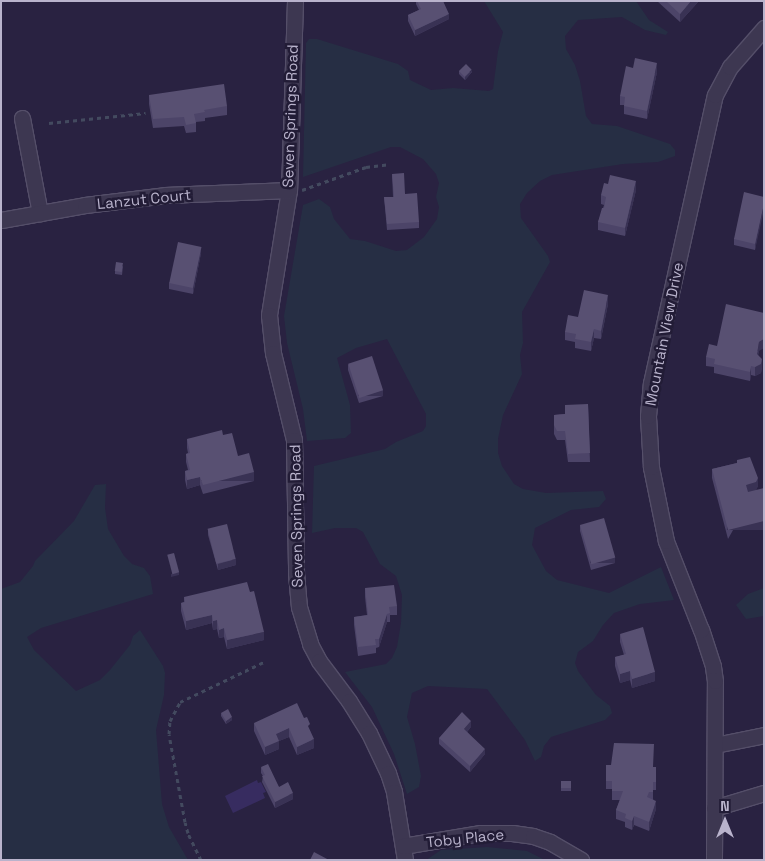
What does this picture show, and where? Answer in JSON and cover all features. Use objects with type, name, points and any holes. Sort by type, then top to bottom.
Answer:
[{"type":"street","name":"Seven Springs Road","points":[[295,1],[288,193],[269,315],[273,353],[294,440],[296,573],[299,607],[310,644],[322,666],[349,701],[379,751],[394,792],[404,853]]},
{"type":"street","name":"Mountain View Drive","points":[[714,860],[715,745],[712,666],[701,630],[666,541],[651,468],[649,409],[651,383],[715,95],[730,67],[764,28]]},
{"type":"street","points":[[22,118],[40,213]]},
{"type":"street","name":"Lanzut Court","points":[[1,220],[166,195],[288,193]]},
{"type":"street","points":[[715,745],[764,734]]},
{"type":"street","points":[[714,808],[764,793]]},
{"type":"street","name":"Toby Place","points":[[404,853],[481,833],[512,833],[533,836],[550,842],[581,860]]},
{"type":"path","points":[[49,123],[146,113]]},
{"type":"path","points":[[288,193],[366,167],[389,164]]},
{"type":"path","points":[[201,860],[188,833],[185,822],[169,734],[170,722],[180,702],[264,662]]},
{"type":"shaded area","points":[[484,1],[636,1],[649,20],[668,32],[666,35],[645,30],[622,17],[578,20],[565,36],[566,49],[575,65],[580,81],[586,116],[592,124],[617,126],[670,144],[675,150],[675,156],[658,162],[623,164],[552,175],[540,181],[527,193],[520,204],[521,218],[548,256],[550,262],[522,312],[523,343],[520,355],[522,374],[503,415],[498,439],[498,453],[502,466],[514,484],[523,489],[546,493],[603,491],[606,499],[599,507],[571,510],[535,528],[532,545],[546,571],[557,580],[609,593],[661,567],[674,600],[640,604],[614,613],[603,625],[593,641],[578,652],[575,663],[578,671],[596,695],[610,706],[612,713],[605,720],[551,737],[544,746],[541,757],[535,761],[525,740],[487,689],[428,686],[412,693],[407,717],[415,744],[421,776],[419,787],[407,794],[394,754],[372,707],[345,672],[386,664],[392,658],[397,647],[401,623],[402,595],[396,576],[380,564],[363,532],[356,528],[335,528],[312,533],[314,466],[385,449],[396,442],[423,431],[426,426],[426,414],[387,339],[356,348],[337,358],[350,405],[351,433],[345,438],[307,441],[303,409],[287,343],[284,316],[303,205],[319,199],[330,207],[334,219],[350,239],[365,241],[396,251],[407,250],[424,237],[437,219],[439,207],[436,197],[439,183],[436,174],[423,159],[400,147],[391,147],[303,177],[306,43],[309,39],[317,39],[398,64],[408,71],[410,80],[431,90],[453,88],[489,91],[493,89],[498,51],[503,32]]},
{"type":"shaded area","points":[[106,484],[105,508],[108,529],[124,556],[132,564],[144,568],[150,576],[153,594],[41,628],[27,637],[34,650],[76,691],[100,680],[130,645],[133,636],[140,630],[163,666],[165,673],[164,695],[156,730],[162,804],[169,827],[188,860],[1,860],[1,589],[20,582],[35,561],[74,521],[95,485]]},
{"type":"shaded area","points":[[764,588],[764,616],[746,619],[736,605],[748,594]]},
{"type":"shaded area","points":[[257,780],[258,783],[261,782],[266,792],[263,793],[265,798],[233,813],[225,796]]},
{"type":"shaded area","points":[[487,847],[527,851],[545,860],[426,860],[441,850]]},
{"type":"building","points":[[417,1],[443,1],[449,14],[415,30],[408,15],[421,9]]},
{"type":"building","points":[[666,1],[691,1],[680,14]]},
{"type":"building","points":[[635,58],[657,63],[647,111],[624,106],[625,97],[620,96],[626,66],[633,68]]},
{"type":"building","points":[[466,64],[472,70],[465,77],[459,71]]},
{"type":"building","points":[[224,84],[227,106],[204,110],[205,112],[194,114],[196,123],[186,125],[184,117],[153,119],[149,95]]},
{"type":"building","points":[[404,173],[405,194],[417,193],[419,222],[387,224],[384,197],[394,197],[392,174]]},
{"type":"building","points":[[610,175],[636,181],[625,228],[598,222],[606,197],[601,195],[604,183],[608,184]]},
{"type":"building","points":[[744,192],[764,197],[755,244],[734,239]]},
{"type":"building","points":[[178,242],[201,247],[193,288],[169,283]]},
{"type":"building","points":[[116,262],[123,263],[122,272],[115,271]]},
{"type":"building","points":[[584,290],[608,295],[601,331],[594,329],[591,342],[575,339],[576,334],[565,332],[568,315],[578,317]]},
{"type":"building","points":[[726,304],[764,313],[764,339],[759,342],[757,354],[762,359],[761,364],[755,367],[751,366],[750,372],[714,364],[715,359],[706,357],[709,344],[717,346]]},
{"type":"building","points":[[372,356],[383,390],[359,398],[348,364]]},
{"type":"building","points":[[588,404],[590,453],[568,454],[565,431],[557,431],[554,425],[554,415],[565,414],[565,405]]},
{"type":"building","points":[[222,430],[223,435],[232,433],[238,456],[249,453],[254,472],[203,485],[200,477],[187,480],[185,471],[190,470],[186,454],[190,453],[187,439]]},
{"type":"building","points":[[750,457],[758,478],[756,482],[746,485],[748,492],[764,488],[764,521],[728,530],[712,469],[737,463],[737,460]]},
{"type":"building","points":[[604,518],[615,557],[591,564],[580,525]]},
{"type":"building","points":[[227,524],[236,559],[216,564],[208,529]]},
{"type":"building","points":[[174,553],[179,572],[172,574],[167,555]]},
{"type":"building","points":[[247,582],[250,592],[254,591],[264,632],[227,640],[224,628],[219,630],[217,620],[213,621],[212,615],[186,621],[181,603],[185,602],[184,597]]},
{"type":"building","points":[[394,585],[397,606],[389,607],[390,613],[387,614],[379,639],[375,639],[376,645],[358,647],[354,617],[368,615],[365,588]]},
{"type":"building","points":[[643,627],[655,672],[632,679],[630,671],[620,674],[615,657],[626,654],[620,634]]},
{"type":"building","points":[[297,703],[304,718],[307,717],[310,724],[308,726],[314,739],[297,747],[289,728],[276,734],[279,741],[265,747],[254,723]]},
{"type":"building","points":[[228,709],[232,717],[226,721],[221,713]]},
{"type":"building","points":[[462,712],[471,721],[464,729],[485,749],[470,766],[439,738]]},
{"type":"building","points":[[614,743],[654,744],[653,767],[656,767],[656,782],[653,782],[653,792],[649,792],[647,797],[656,801],[649,822],[634,816],[632,821],[625,818],[626,814],[616,810],[623,791],[612,791],[612,781],[606,781],[606,765],[611,765]]},
{"type":"building","points":[[268,764],[279,787],[288,782],[293,793],[275,802],[262,776],[265,775],[261,767]]},
{"type":"building","points":[[561,781],[571,781],[571,788],[561,788]]},
{"type":"building","points":[[314,852],[329,860],[310,860]]}]
